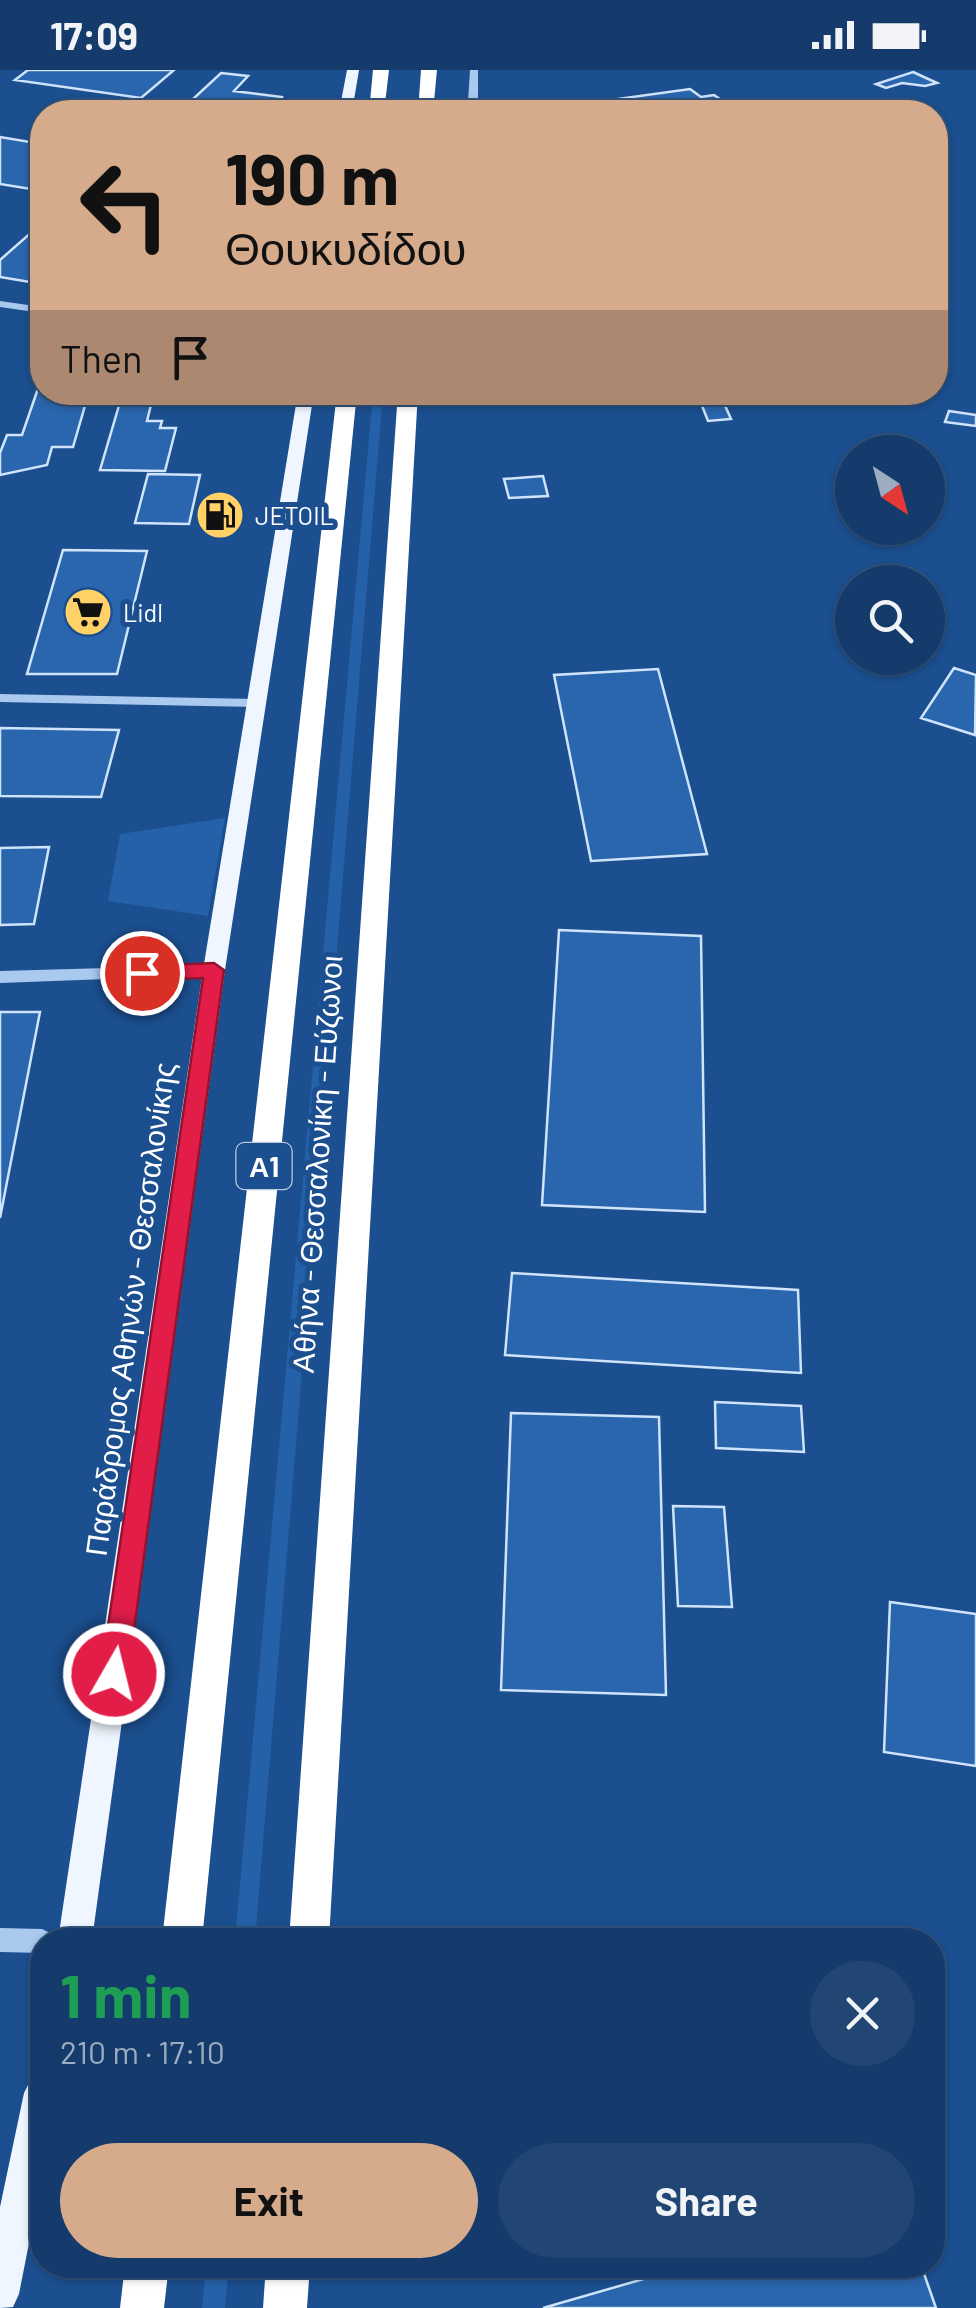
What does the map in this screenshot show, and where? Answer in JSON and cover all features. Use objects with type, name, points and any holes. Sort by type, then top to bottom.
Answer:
[{"type":"highway","points":[[377,100],[381,70]]},
{"type":"highway","points":[[427,100],[429,70]]},
{"type":"highway","name":"Αθήνα - Θεσσαλονίκη - Εύζωνοι","points":[[183,1928],[346,405]]},
{"type":"highway","name":"Αθήνα - Θεσσαλονίκη - Εύζωνοι","points":[[309,1928],[407,405]]},
{"type":"highway","points":[[142,2308],[145,2278]]},
{"type":"highway","points":[[285,2308],[287,2278]]},
{"type":"main road","points":[[347,100],[353,70]]},
{"type":"main road","name":"Παράδρομος Αθηνών - Θεσσαλονίκης","points":[[77,1928],[214,970],[304,405]]},
{"type":"main road","points":[[0,2294],[30,2150]]},
{"type":"street","points":[[473,100],[474,70]]},
{"type":"street","points":[[0,304],[30,308]]},
{"type":"street","points":[[0,698],[256,703]]},
{"type":"street","points":[[0,978],[214,970]]},
{"type":"street","points":[[0,1940],[30,1941]]},
{"type":"shaded area","points":[[372,405],[382,405],[256,1928],[236,1928]]},
{"type":"shaded area","points":[[225,818],[208,916],[108,901],[120,834]]},
{"type":"shaded area","points":[[205,2278],[228,2278],[225,2308],[202,2308]]},
{"type":"building","points":[[28,70],[174,70],[141,98],[15,80]]},
{"type":"building","points":[[913,72],[937,83],[902,83],[886,88],[876,84]]},
{"type":"building","points":[[221,73],[248,76],[234,91],[282,97],[281,100],[192,100]]},
{"type":"building","points":[[690,89],[701,97],[714,95],[721,100],[610,100]]},
{"type":"building","points":[[0,137],[30,142],[30,189],[0,184]]},
{"type":"building","points":[[30,234],[30,282],[0,277],[0,260]]},
{"type":"building","points":[[32,405],[85,405],[73,447],[52,447],[47,465],[0,475],[0,453],[7,435],[22,435]]},
{"type":"building","points":[[119,405],[151,405],[147,421],[162,421],[160,428],[176,428],[165,471],[100,470]]},
{"type":"building","points":[[702,405],[725,405],[731,419],[708,421]]},
{"type":"building","points":[[949,411],[976,415],[976,426],[945,422]]},
{"type":"building","points":[[148,474],[200,475],[189,524],[135,523]]},
{"type":"building","points":[[543,476],[548,496],[509,498],[504,479]]},
{"type":"building","points":[[207,496],[233,496],[230,523],[203,524]]},
{"type":"building","name":"Lidl","points":[[63,550],[147,551],[117,674],[27,674]]},
{"type":"building","points":[[954,668],[976,675],[975,735],[921,718]]},
{"type":"building","points":[[658,669],[707,854],[591,861],[554,675]]},
{"type":"building","points":[[0,728],[119,730],[101,797],[0,796]]},
{"type":"building","points":[[49,847],[34,924],[0,925],[0,848]]},
{"type":"building","points":[[559,930],[701,936],[705,1212],[542,1205]]},
{"type":"building","points":[[0,1012],[40,1012],[0,1218]]},
{"type":"building","points":[[512,1273],[798,1290],[801,1373],[505,1355]]},
{"type":"building","points":[[715,1402],[801,1406],[804,1452],[716,1448]]},
{"type":"building","points":[[511,1413],[659,1417],[666,1695],[501,1690]]},
{"type":"building","points":[[673,1506],[724,1507],[732,1607],[678,1606]]},
{"type":"building","points":[[890,1602],[976,1614],[976,1766],[884,1752]]},
{"type":"building","points":[[647,2278],[926,2278],[936,2308],[543,2308]]},
{"type":"place","name":"JETOIL","points":[[220,515]]},
{"type":"place","name":"Lidl","points":[[88,612]]},
{"type":"route","points":[[114,1674],[214,970],[142,973]]}]
